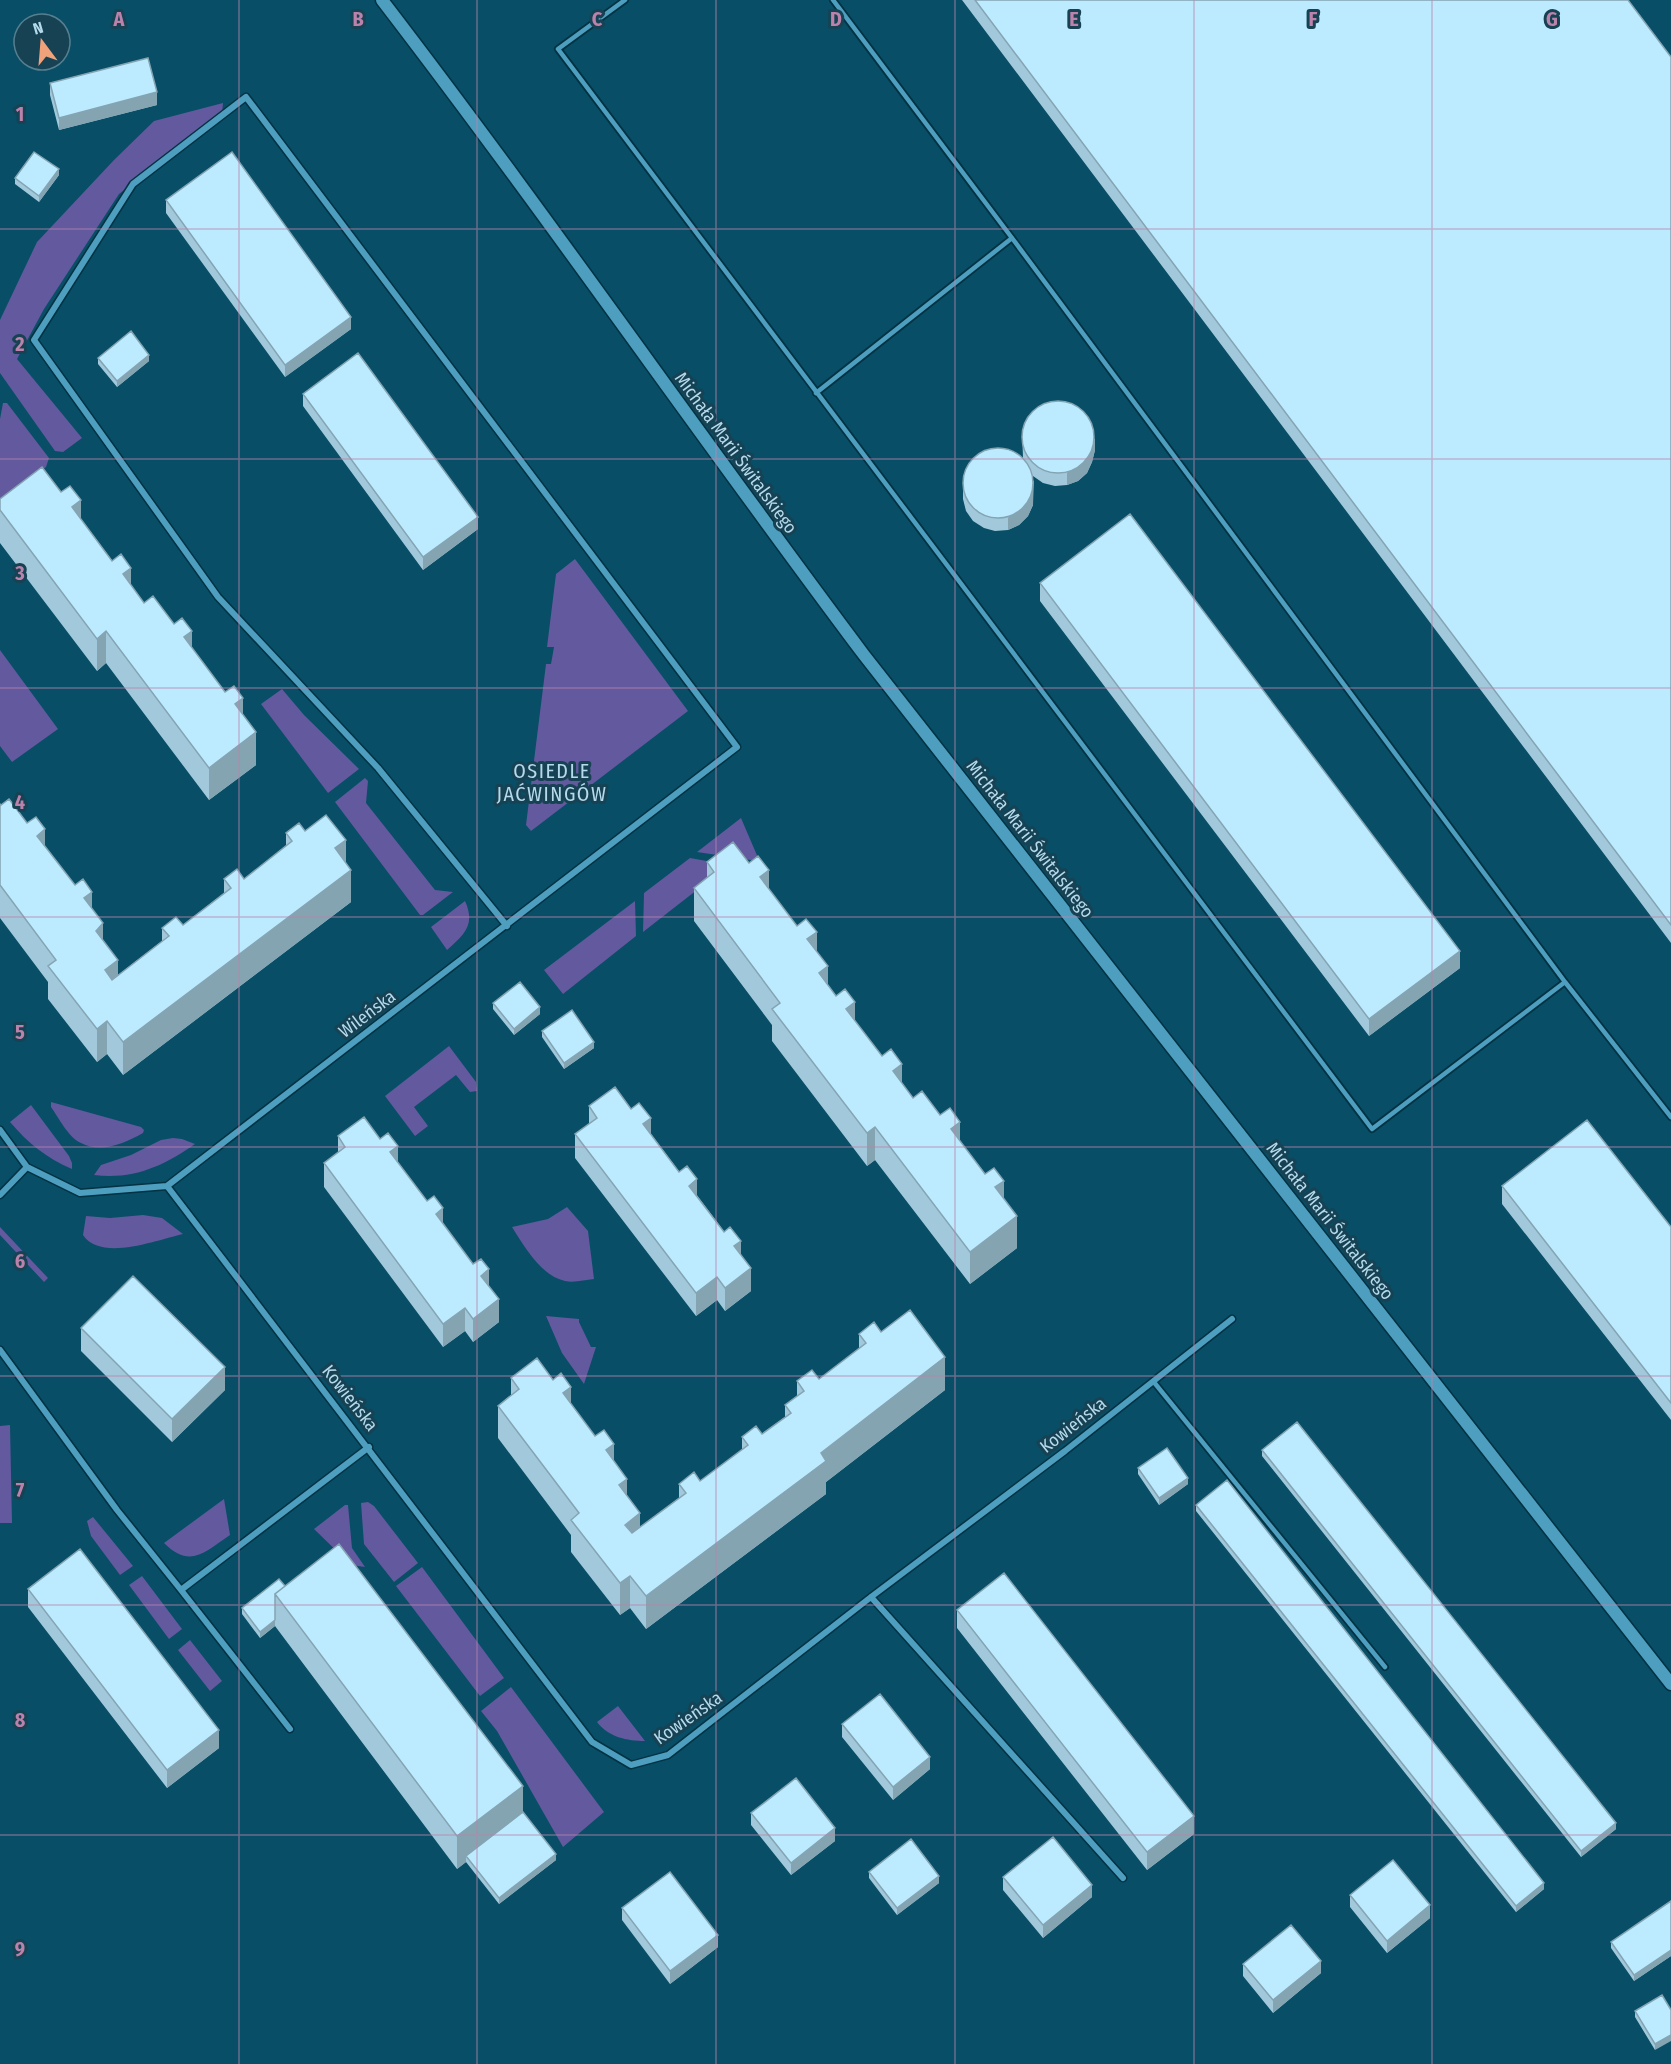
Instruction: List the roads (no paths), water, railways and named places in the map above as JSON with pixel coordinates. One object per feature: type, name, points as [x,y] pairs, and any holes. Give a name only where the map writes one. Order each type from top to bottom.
[{"type":"main road","name":"Michała Marii Świtalskiego","points":[[382,0],[471,116],[754,509],[864,655],[1671,1684]]},
{"type":"street","name":"Wileńska","points":[[167,1186],[507,926],[737,747],[246,97],[133,184],[34,340],[218,597],[378,768],[507,926]]},
{"type":"street","points":[[0,1130],[27,1167],[80,1193],[167,1186]]},
{"type":"street","points":[[0,1195],[27,1167]]},
{"type":"street","name":"Kowieńska","points":[[167,1186],[369,1447],[592,1742],[630,1765],[668,1755],[1056,1458],[1232,1319]]},
{"type":"street","points":[[0,1350],[117,1510],[290,1729]]},
{"type":"street","points":[[181,1590],[369,1447]]},
{"type":"street","points":[[872,1597],[1124,1878]]},
{"type":"lane","points":[[625,0],[558,49],[1372,1129],[1564,982]]},
{"type":"lane","points":[[833,0],[1564,982],[1671,1117]]},
{"type":"lane","points":[[816,393],[1012,238]]},
{"type":"lane","points":[[1153,1381],[1385,1667]]},
{"type":"district","name":"OSIEDLE JAĆWINGÓW","points":[[552,782]]}]
